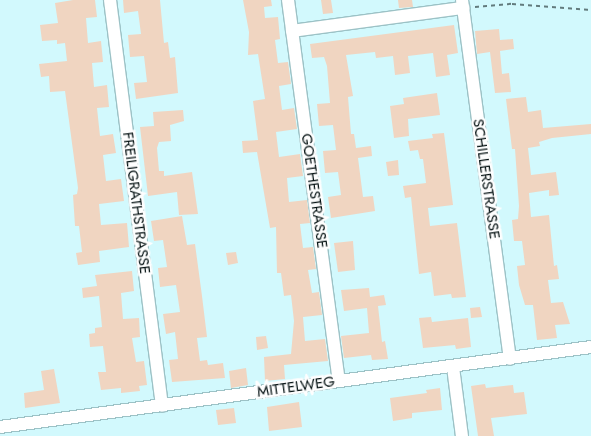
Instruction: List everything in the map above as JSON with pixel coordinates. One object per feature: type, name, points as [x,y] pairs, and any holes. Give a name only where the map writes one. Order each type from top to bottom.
[{"type":"street","name":"FREILIGRATHSTRASSE","points":[[110,0],[162,406]]},
{"type":"street","name":"GOETHESTRASSE","points":[[288,0],[339,381]]},
{"type":"street","points":[[292,31],[463,4]]},
{"type":"street","name":"SCHILLERSTRASSE","points":[[463,4],[510,359]]},
{"type":"street","name":"MITTELWEG","points":[[0,426],[162,406],[591,347]]},
{"type":"street","points":[[453,367],[462,436]]},
{"type":"path","points":[[463,4],[512,4],[591,10]]},
{"type":"building","points":[[73,0],[95,0],[97,17],[86,18],[88,43],[101,41],[103,62],[92,63],[94,87],[107,85],[109,107],[97,108],[100,136],[113,134],[116,153],[103,155],[106,181],[121,179],[124,201],[99,204],[101,225],[127,223],[129,247],[99,251],[100,262],[78,265],[76,253],[82,252],[79,226],[75,226],[73,195],[77,194],[78,188],[65,91],[50,92],[49,76],[41,77],[39,64],[67,61],[65,43],[57,44],[57,40],[42,41],[40,25],[58,23],[55,3]]},
{"type":"building","points":[[123,0],[160,0],[164,43],[168,42],[170,58],[175,57],[178,93],[136,99],[134,83],[147,82],[144,56],[130,57],[128,35],[141,34],[138,11],[124,13]]},
{"type":"building","points":[[243,0],[271,0],[272,6],[264,7],[265,18],[278,17],[280,39],[275,40],[278,63],[288,62],[291,84],[279,86],[282,110],[294,108],[297,129],[276,132],[279,157],[300,154],[303,176],[287,178],[289,202],[307,200],[310,223],[300,224],[303,248],[313,247],[316,269],[308,270],[312,293],[319,292],[322,315],[303,317],[305,341],[325,339],[328,361],[284,365],[285,379],[265,381],[264,357],[291,354],[294,321],[291,295],[284,296],[281,273],[277,273],[276,227],[270,228],[257,152],[243,153],[242,141],[258,140],[253,101],[265,99],[258,54],[248,55],[249,32]]},
{"type":"building","points":[[321,0],[331,0],[333,13],[323,14]]},
{"type":"building","points":[[398,0],[412,0],[413,7],[399,8]]},
{"type":"building","points":[[454,25],[458,53],[447,55],[450,75],[436,77],[433,53],[408,56],[410,73],[395,75],[393,56],[376,58],[375,52],[346,55],[353,96],[348,97],[351,134],[354,134],[356,148],[371,146],[372,156],[358,158],[363,197],[373,196],[375,211],[331,218],[328,197],[341,195],[338,172],[325,173],[323,151],[336,150],[333,125],[319,126],[317,104],[330,103],[327,66],[324,57],[312,58],[310,44]]},
{"type":"building","points":[[499,29],[500,40],[513,39],[514,49],[500,51],[502,74],[509,73],[511,92],[495,93],[490,52],[477,54],[475,31]]},
{"type":"building","points":[[437,93],[440,115],[408,119],[409,136],[394,138],[390,106],[404,104],[403,98]]},
{"type":"building","points":[[526,97],[528,112],[541,110],[543,128],[591,124],[591,134],[552,138],[539,142],[540,146],[528,148],[531,175],[556,172],[559,195],[549,196],[549,190],[529,193],[531,217],[549,215],[554,266],[557,265],[559,279],[548,280],[551,303],[563,302],[570,324],[555,325],[557,338],[537,340],[533,305],[525,305],[519,285],[517,266],[525,265],[522,241],[514,241],[512,220],[518,219],[519,206],[515,149],[512,149],[506,99]]},
{"type":"building","points":[[183,110],[184,121],[170,125],[171,141],[159,142],[157,148],[159,171],[164,171],[164,176],[192,172],[198,214],[179,215],[177,192],[148,196],[140,127],[154,126],[153,112]]},
{"type":"building","points":[[444,133],[453,205],[428,208],[430,226],[457,223],[466,297],[452,298],[451,294],[434,296],[431,272],[419,274],[411,197],[405,198],[403,186],[426,183],[423,159],[420,159],[418,150],[410,151],[408,141],[433,138],[432,134]]},
{"type":"building","points":[[398,160],[399,175],[388,176],[386,162]]},
{"type":"building","points":[[182,216],[187,245],[195,244],[202,296],[207,337],[197,338],[200,361],[207,360],[208,365],[223,363],[225,378],[172,382],[169,360],[178,359],[175,332],[166,334],[163,314],[180,312],[176,285],[160,287],[158,268],[167,267],[163,240],[154,241],[151,221]]},
{"type":"building","points":[[353,241],[355,270],[338,272],[334,243]]},
{"type":"building","points":[[236,252],[238,263],[228,265],[226,253]]},
{"type":"building","points":[[132,271],[134,291],[121,293],[123,319],[139,318],[140,337],[132,338],[136,362],[144,361],[147,385],[139,386],[140,391],[121,393],[121,388],[101,390],[98,372],[106,372],[103,346],[90,347],[89,334],[95,333],[95,328],[102,327],[99,296],[83,298],[82,288],[97,286],[95,275]]},
{"type":"building","points":[[369,288],[370,297],[384,295],[386,305],[378,306],[382,342],[385,341],[388,359],[372,360],[371,355],[344,358],[341,336],[369,333],[367,308],[344,311],[341,290]]},
{"type":"building","points":[[480,307],[482,317],[471,318],[470,308]]},
{"type":"building","points":[[431,317],[432,322],[468,318],[471,347],[456,349],[455,345],[423,348],[419,318]]},
{"type":"building","points":[[266,336],[268,348],[257,350],[256,337]]},
{"type":"building","points":[[246,368],[248,385],[231,388],[229,371]]},
{"type":"building","points":[[54,369],[60,403],[25,408],[24,393],[44,390],[41,371]]},
{"type":"building","points":[[485,384],[486,388],[513,385],[514,393],[524,392],[527,414],[491,418],[494,436],[478,436],[471,386]]},
{"type":"building","points":[[440,388],[442,410],[412,413],[412,418],[393,421],[390,398],[427,393],[426,390]]},
{"type":"building","points":[[299,402],[302,427],[269,431],[267,407]]},
{"type":"building","points":[[234,408],[236,423],[218,425],[216,410]]}]
